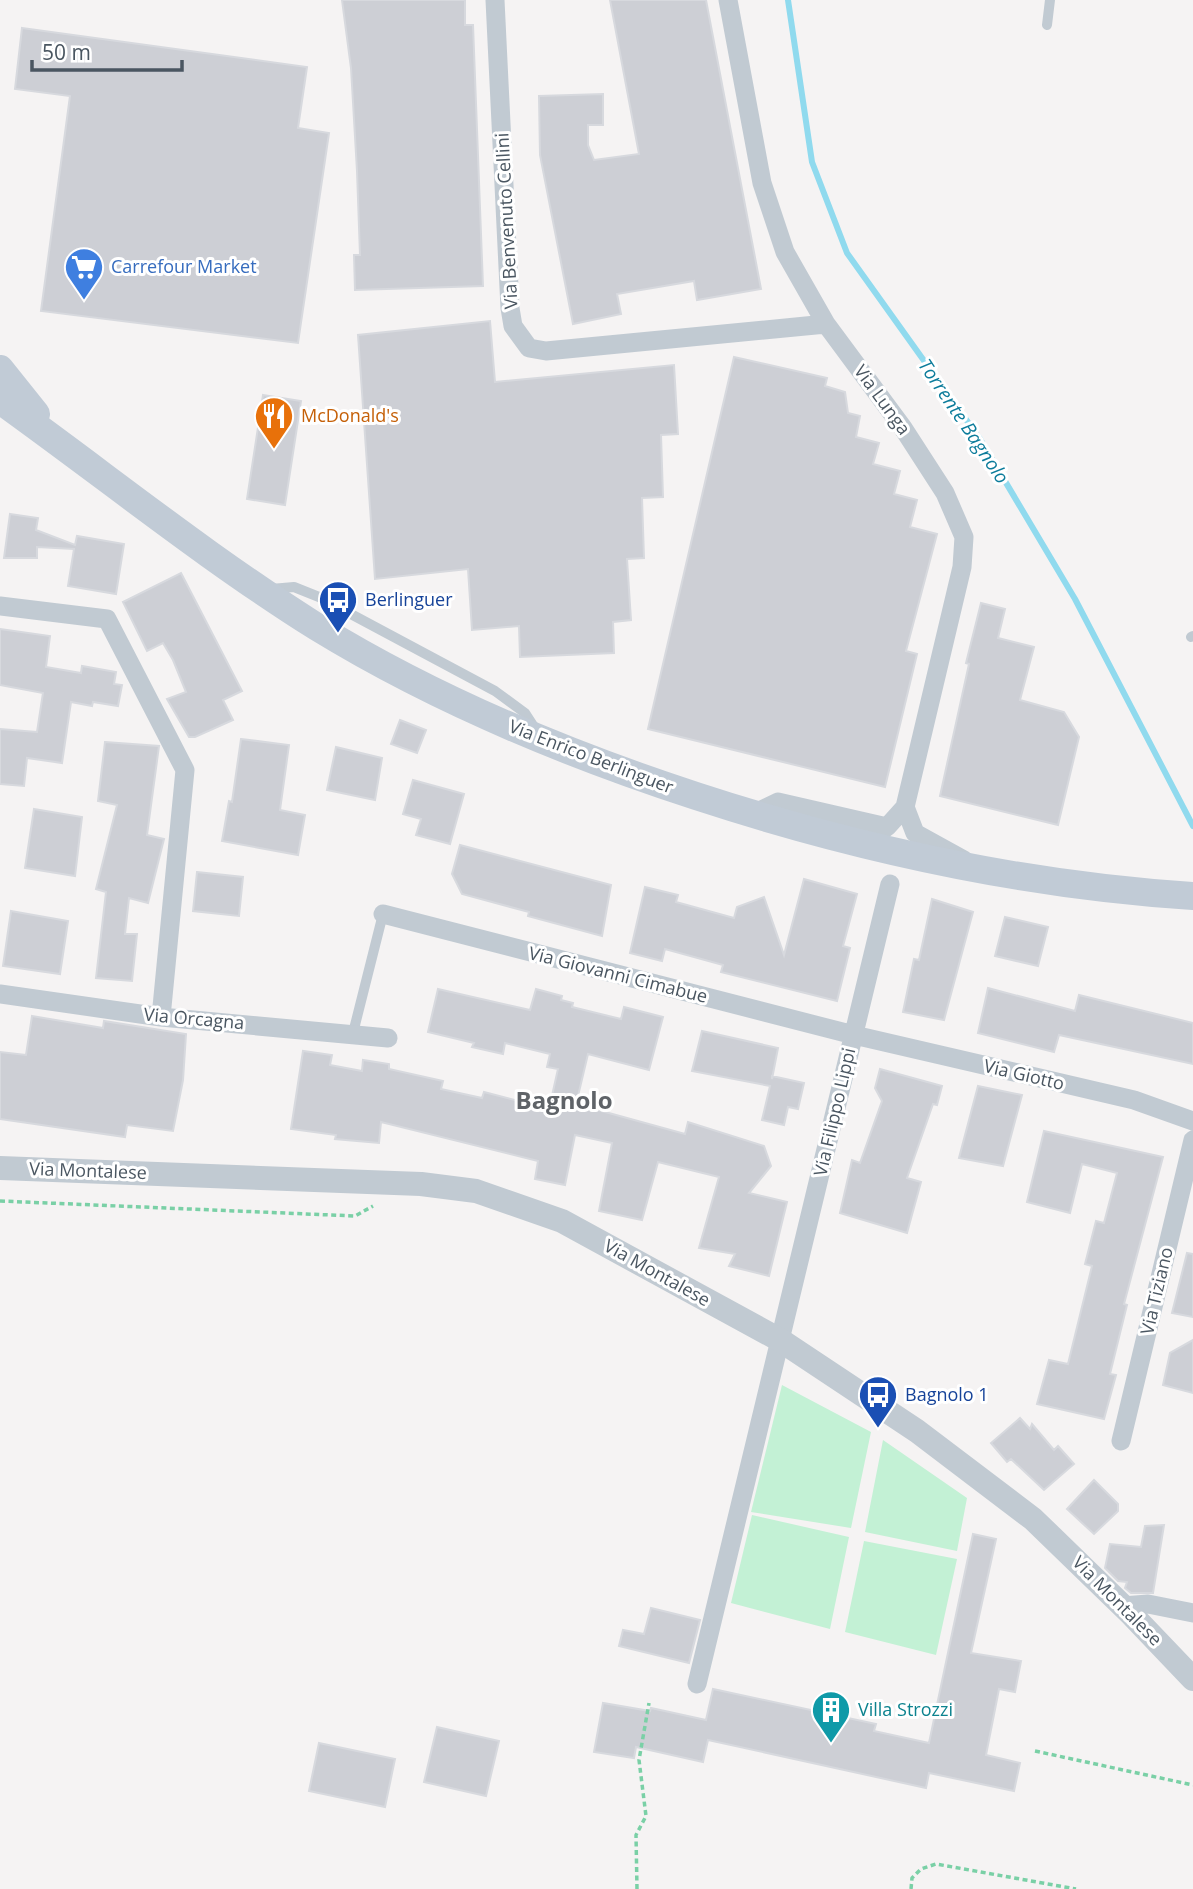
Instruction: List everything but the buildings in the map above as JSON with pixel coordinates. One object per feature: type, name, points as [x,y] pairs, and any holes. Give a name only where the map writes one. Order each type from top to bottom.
[{"type":"main road","points":[[0,369],[60,443]]},
{"type":"main road","points":[[0,400],[60,443]]},
{"type":"main road","name":"Via Enrico Berlinguer","points":[[60,443],[260,590],[395,671],[544,742],[753,814],[863,845],[986,872],[1069,886],[1193,896]]},
{"type":"street","name":"Via Benvenuto Cellini","points":[[495,0],[510,308],[513,326],[529,348],[546,351],[826,324]]},
{"type":"street","name":"Via Lunga","points":[[728,0],[762,183],[785,252],[826,324],[903,428],[945,492],[964,537],[962,567],[905,807]]},
{"type":"street","points":[[0,606],[107,619],[184,770],[161,1017]]},
{"type":"street","points":[[753,814],[778,802],[887,827],[905,807],[915,833],[986,872]]},
{"type":"street","name":"Via Filippo Lippi","points":[[697,1684],[890,884]]},
{"type":"street","name":"Via Giovanni Cimabue","points":[[383,914],[854,1035]]},
{"type":"street","name":"Via Orcagna","points":[[0,994],[161,1017],[388,1038]]},
{"type":"street","name":"Via Giotto","points":[[854,1035],[1134,1100],[1193,1121]]},
{"type":"street","name":"Via Tiziano","points":[[1121,1441],[1193,1140]]},
{"type":"street","name":"Via Montalese","points":[[0,1168],[375,1181],[476,1191],[562,1221],[780,1340],[917,1431],[1033,1519],[1123,1605],[1193,1679]]},
{"type":"street","points":[[1123,1605],[1148,1604],[1193,1613]]},
{"type":"lane","points":[[1047,25],[1049,0]]},
{"type":"lane","points":[[353,1033],[383,914]]},
{"type":"path","points":[[0,1201],[355,1216],[377,1203]]},
{"type":"path","points":[[637,1889],[636,1835],[646,1816],[639,1760],[649,1703]]},
{"type":"path","points":[[1035,1751],[1193,1785]]},
{"type":"path","points":[[911,1889],[912,1878],[921,1869],[936,1864],[1076,1889]]},
{"type":"green space","points":[[782,1385],[871,1432],[851,1528],[751,1512]]},
{"type":"green space","points":[[883,1440],[967,1498],[957,1551],[865,1532]]},
{"type":"green space","points":[[752,1515],[849,1537],[830,1629],[731,1603]]},
{"type":"green space","points":[[864,1541],[957,1559],[936,1655],[845,1632]]},
{"type":"waterway","name":"Torrente Bagnolo","points":[[788,0],[812,162],[847,253],[980,439],[1075,599],[1193,826]]},
{"type":"place","name":"Carrefour Market","points":[[84,301]]},
{"type":"place","name":"McDonald's","points":[[274,450]]},
{"type":"place","name":"Berlinguer","points":[[338,634]]},
{"type":"place","name":"Bagnolo 1","points":[[878,1429]]},
{"type":"place","name":"Villa Strozzi","points":[[831,1744]]},
{"type":"district","name":"Bagnolo","points":[[564,1101]]}]
